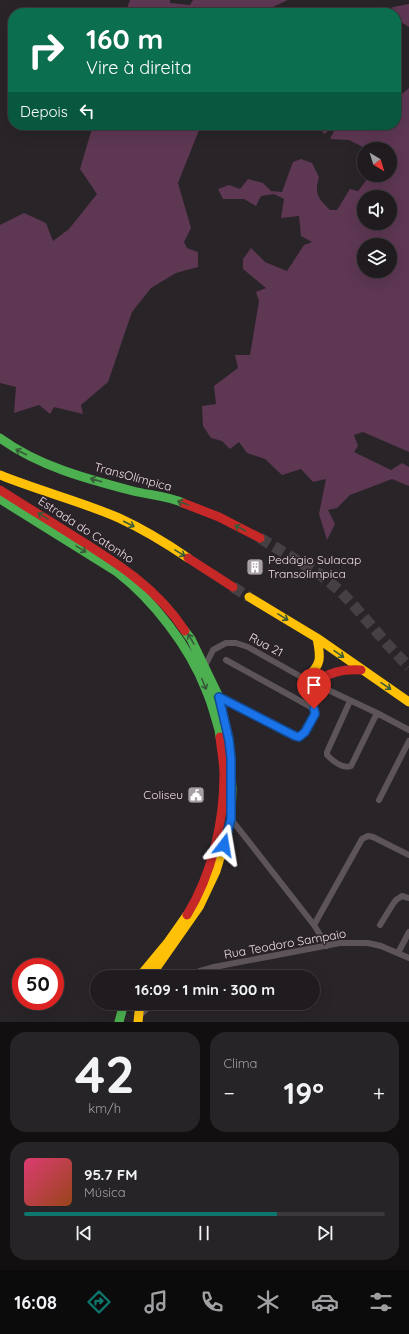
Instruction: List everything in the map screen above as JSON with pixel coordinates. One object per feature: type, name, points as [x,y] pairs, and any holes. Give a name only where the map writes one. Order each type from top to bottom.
[{"type":"main road","name":"TransOlímpica","points":[[0,438],[15,449],[43,463],[133,491],[179,501],[219,517],[260,538]]},
{"type":"main road","points":[[0,475],[16,482],[84,505],[118,519],[146,533],[233,588]]},
{"type":"main road","name":"Estrada do Catonho","points":[[0,490],[102,553],[128,571],[155,594],[183,627],[205,666],[219,697],[229,740],[231,758],[231,819],[216,871],[199,907],[154,970]]},
{"type":"main road","name":"Estrada do Catonho","points":[[0,499],[126,579],[153,604],[181,640],[198,668],[215,714],[221,740],[224,764],[224,793],[221,823],[213,855],[193,904],[183,921],[145,970]]},
{"type":"main road","points":[[249,597],[317,638],[409,702]]},
{"type":"main road","points":[[305,679],[317,669],[320,663],[317,638]]},
{"type":"main road","points":[[314,684],[320,679],[341,669],[349,668],[362,670]]},
{"type":"main road","points":[[119,1022],[122,1010]]},
{"type":"main road","points":[[138,1020],[139,1010]]},
{"type":"street","name":"Rua 21","points":[[205,666],[213,650],[226,643],[236,643],[314,684],[377,713],[409,730]]},
{"type":"street","points":[[219,697],[299,737],[303,735],[315,714],[315,711],[311,707],[226,660]]},
{"type":"street","points":[[350,700],[327,752],[327,755],[331,759],[345,767],[352,764],[377,713]]},
{"type":"street","points":[[379,800],[409,741]]},
{"type":"street","points":[[231,819],[314,925],[327,946]]},
{"type":"street","points":[[314,925],[362,839],[366,836],[373,837],[409,855]]},
{"type":"street","points":[[380,925],[396,900],[402,896],[409,898]]},
{"type":"street","points":[[398,953],[409,932]]},
{"type":"street","name":"Rua Teodoro Sampaio","points":[[204,970],[340,943],[368,942],[409,958]]},
{"type":"street","points":[[138,1020],[147,1010]]},
{"type":"shaded area","points":[[130,0],[170,0],[170,3],[190,5],[193,0],[288,0],[271,8],[127,8]]},
{"type":"shaded area","points":[[409,4],[409,27],[401,22],[401,8],[392,8]]},
{"type":"shaded area","points":[[409,88],[409,452],[363,432],[354,435],[358,446],[354,452],[391,470],[402,463],[409,467],[409,486],[392,479],[350,495],[337,508],[328,510],[335,524],[327,540],[319,514],[326,479],[313,482],[301,469],[282,475],[265,459],[247,453],[239,442],[230,449],[222,441],[211,438],[203,426],[202,406],[216,404],[214,386],[238,368],[235,355],[250,355],[259,301],[256,292],[266,288],[243,269],[243,259],[251,248],[265,262],[287,271],[304,245],[312,242],[301,236],[299,216],[281,218],[284,199],[274,194],[261,196],[256,206],[244,199],[223,199],[218,189],[229,185],[240,189],[248,179],[263,183],[271,191],[282,192],[293,162],[301,159],[312,163],[319,177],[317,188],[318,195],[330,210],[337,210],[350,189],[357,191],[357,230],[397,230],[397,190],[359,190],[365,182],[397,182],[397,142],[357,142],[357,144],[349,140],[330,139],[334,131],[332,130],[401,130],[401,95]]},
{"type":"shaded area","points":[[92,130],[199,130],[178,183],[191,228],[184,242],[187,248],[198,252],[198,267],[176,273],[151,288],[132,312],[108,382],[81,405],[83,414],[54,407],[50,414],[39,405],[14,413],[16,387],[0,383],[0,225],[24,213],[46,223],[53,241],[69,229],[97,194],[80,169]]},
{"type":"shaded area","points":[[321,130],[330,130],[324,134]]},
{"type":"tunnel","points":[[260,538],[321,575],[340,591],[409,667]]},
{"type":"tunnel","points":[[233,587],[249,597]]},
{"type":"traffic: fast","points":[[0,438],[15,448],[47,464],[81,476],[183,503]]},
{"type":"traffic: fast","points":[[0,499],[117,572],[144,596],[169,625],[199,673],[210,700],[220,737]]},
{"type":"traffic: fast","points":[[185,631],[191,639],[219,697],[229,739],[232,789],[231,819],[226,838]]},
{"type":"traffic: fast","points":[[119,1022],[122,1010]]},
{"type":"traffic: slow","points":[[0,475],[119,518],[154,536],[188,558]]},
{"type":"traffic: slow","points":[[249,597],[317,638],[409,702]]},
{"type":"traffic: slow","points":[[305,679],[315,670],[319,661],[317,638]]},
{"type":"traffic: slow","points":[[155,970],[199,907],[216,871],[226,838]]},
{"type":"traffic: slow","points":[[145,970],[168,942],[187,915]]},
{"type":"traffic: slow","points":[[138,1022],[139,1010]]},
{"type":"traffic: jam","points":[[0,490],[121,567],[149,589],[162,602],[185,631]]},
{"type":"traffic: jam","points":[[183,503],[219,517],[260,538]]},
{"type":"traffic: jam","points":[[188,558],[233,587]]},
{"type":"traffic: jam","points":[[314,684],[336,672],[361,670]]},
{"type":"traffic: jam","points":[[187,915],[196,899],[210,865],[219,829],[222,811],[224,774],[220,737]]},
{"type":"place","name":"Pedágio Sulacap Transolimpica","points":[[255,567]]},
{"type":"place","name":"Coliseu","points":[[196,795]]},
{"type":"route","points":[[224,845],[231,819],[231,758],[229,740],[219,697],[299,737],[303,735],[315,714],[314,709]]}]
